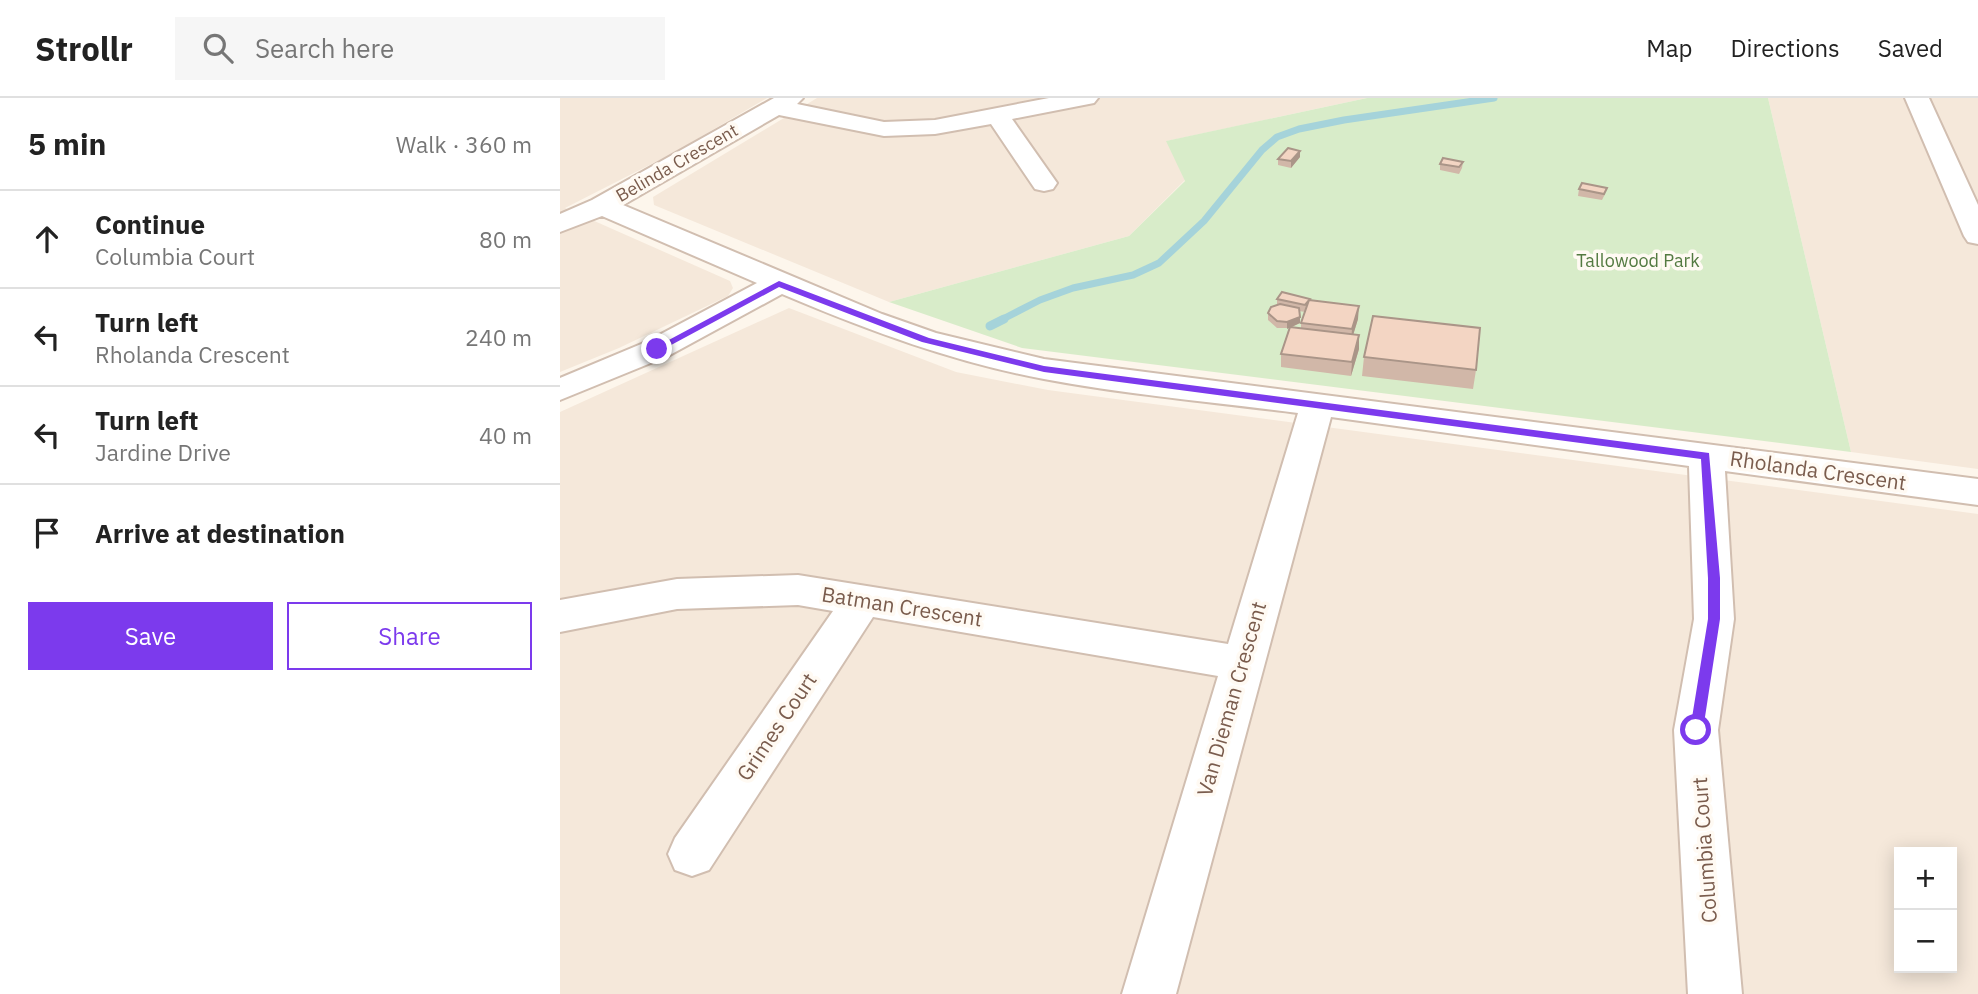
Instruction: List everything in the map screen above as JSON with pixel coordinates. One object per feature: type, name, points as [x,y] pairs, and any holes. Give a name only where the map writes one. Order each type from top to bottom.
[{"type":"street","points":[[783,102],[884,129],[935,127],[1086,98]]},
{"type":"street","points":[[1917,98],[1978,236]]},
{"type":"street","name":"Belinda Crescent","points":[[560,225],[602,206],[783,102]]},
{"type":"street","points":[[997,115],[1044,183]]},
{"type":"street","name":"Rholanda Crescent","points":[[602,206],[779,283],[904,333],[985,356],[1044,369],[1978,492]]},
{"type":"street","points":[[560,390],[657,349],[779,283]]},
{"type":"street","name":"Van Dieman Crescent","points":[[1149,994],[1317,405]]},
{"type":"street","name":"Columbia Court","points":[[1706,456],[1714,619],[1696,730],[1715,994]]},
{"type":"street","name":"Batman Crescent","points":[[560,616],[677,593],[798,590],[1242,663]]},
{"type":"street","name":"Grimes Court","points":[[692,854],[862,601]]},
{"type":"shaded area","points":[[560,98],[767,98],[675,152],[565,208],[730,281],[733,288],[728,296],[619,348],[560,372]]},
{"type":"shaded area","points":[[817,98],[1367,98],[1167,141],[1185,180],[1129,236],[889,302],[654,205],[653,197]]},
{"type":"shaded area","points":[[1768,98],[1978,98],[1978,469],[1851,452]]},
{"type":"shaded area","points":[[789,308],[956,372],[1048,390],[1978,514],[1978,994],[560,994],[560,412]]},
{"type":"green space","name":"Tallowood Park","points":[[1367,98],[1768,98],[1851,452],[1022,348],[889,302],[1129,236],[1185,181],[1166,141]]},
{"type":"building","points":[[1288,148],[1300,151],[1291,161],[1278,159]]},
{"type":"building","points":[[1443,158],[1463,162],[1459,167],[1440,164]]},
{"type":"building","points":[[1582,183],[1607,188],[1604,194],[1579,189]]},
{"type":"building","points":[[1282,292],[1310,299],[1305,305],[1277,299]]},
{"type":"building","points":[[1309,300],[1359,306],[1352,329],[1301,323]]},
{"type":"building","points":[[1280,304],[1299,308],[1300,317],[1287,322],[1277,321],[1268,313],[1271,307]]},
{"type":"building","points":[[1373,316],[1480,328],[1476,370],[1364,357]]},
{"type":"building","points":[[1290,327],[1359,335],[1352,362],[1281,354]]},
{"type":"waterway","points":[[1001,320],[1040,300],[1073,288],[1133,275],[1159,263],[1204,221],[1262,150],[1277,137],[1299,129],[1344,120],[1494,98]]},
{"type":"waterway","points":[[990,326],[1004,319]]},
{"type":"route","points":[[657,349],[779,283],[871,321],[926,340],[1044,369],[1706,456],[1714,619],[1696,730]]}]
